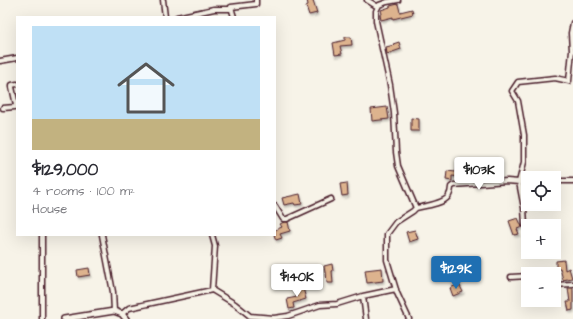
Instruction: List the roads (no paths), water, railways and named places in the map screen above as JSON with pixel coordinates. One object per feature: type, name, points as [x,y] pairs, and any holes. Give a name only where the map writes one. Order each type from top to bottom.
[{"type":"street","points":[[164,0],[165,16]]},
{"type":"street","points":[[181,16],[214,8],[232,9],[231,7],[256,4],[256,0]]},
{"type":"street","points":[[367,0],[378,7]]},
{"type":"street","points":[[398,0],[380,4],[376,11],[376,21],[390,85],[398,166],[416,208]]},
{"type":"street","points":[[232,9],[234,16]]},
{"type":"street","points":[[525,219],[519,182],[524,162],[524,135],[518,101],[512,91],[518,82],[555,78],[569,81],[572,71],[571,33],[573,23]]},
{"type":"street","points":[[0,61],[16,58]]},
{"type":"street","points":[[3,108],[15,107],[16,105],[12,85],[16,84]]},
{"type":"street","points":[[409,319],[396,289],[387,260],[388,234],[396,222],[416,208],[434,204],[446,199],[450,195],[451,187],[454,185],[507,181],[519,182]]},
{"type":"street","points":[[561,182],[573,181]]},
{"type":"street","points":[[276,208],[283,219],[287,219],[332,199]]},
{"type":"street","points":[[42,236],[42,319]]},
{"type":"street","points":[[102,236],[113,292],[114,311]]},
{"type":"street","points":[[212,236],[215,246],[212,290]]},
{"type":"street","points":[[511,277],[521,276]]},
{"type":"street","points":[[561,285],[573,284]]},
{"type":"street","points":[[122,314],[129,308],[212,290],[235,304],[250,316],[274,318],[288,316],[320,305],[337,304],[363,296],[396,289]]},
{"type":"street","points":[[363,296],[366,319]]},
{"type":"street","points":[[64,319],[114,311],[122,314],[126,319]]}]
